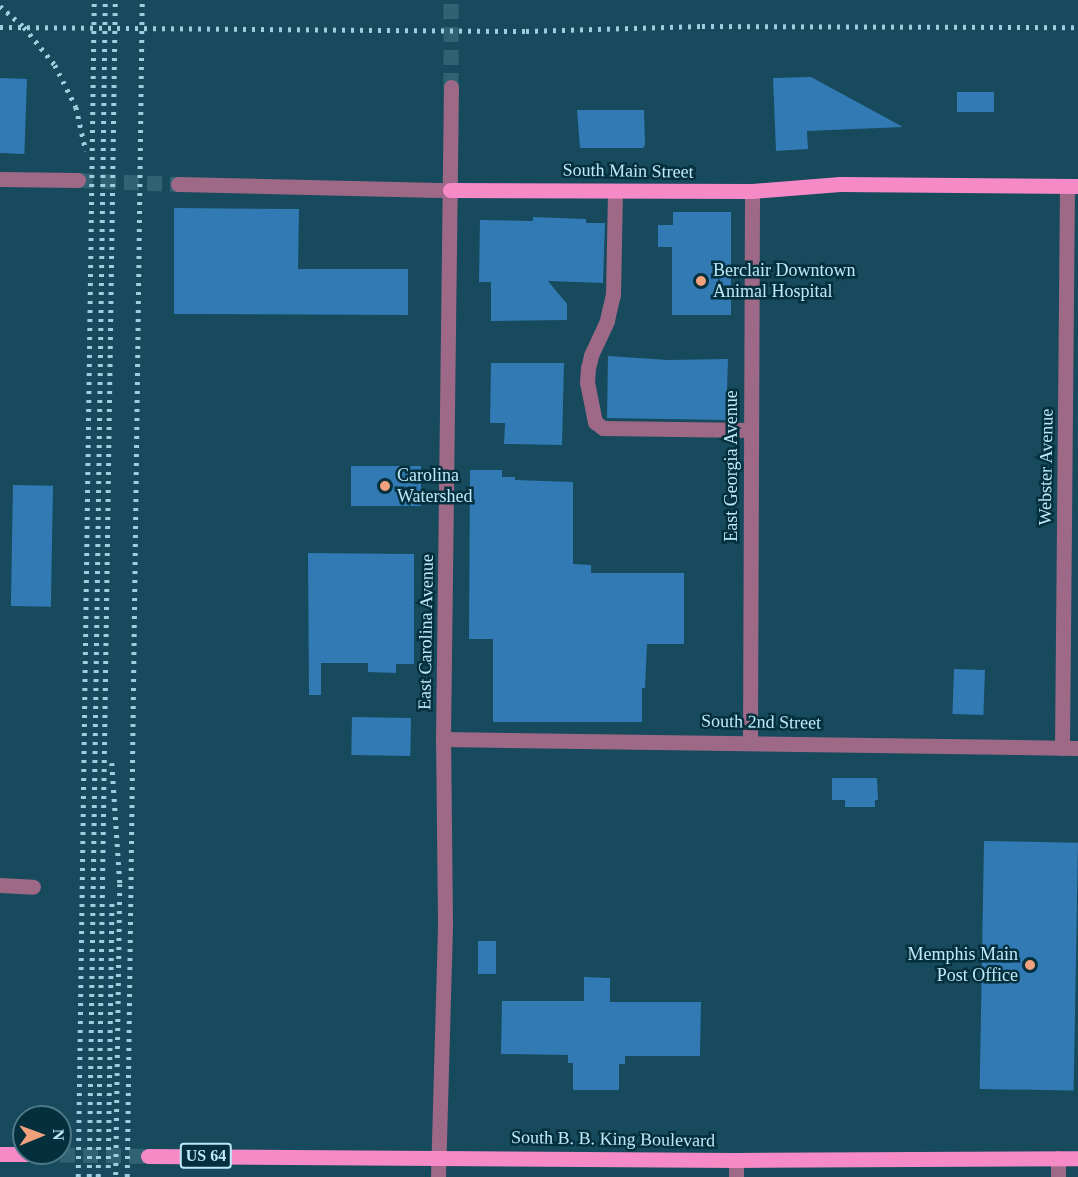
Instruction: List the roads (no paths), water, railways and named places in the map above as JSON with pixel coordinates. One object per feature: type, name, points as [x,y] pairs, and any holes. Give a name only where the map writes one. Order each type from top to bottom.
[{"type":"main road","name":"South Main Street","points":[[450,190],[752,191],[840,184],[1073,186]]},
{"type":"main road","name":"South B. B. King Boulevard","points":[[148,1156],[736,1160],[1078,1158]]},
{"type":"street","name":"East Carolina Avenue","points":[[438,1177],[445,923],[443,739],[451,87]]},
{"type":"street","points":[[0,179],[78,180]]},
{"type":"street","name":"South Main Street","points":[[178,184],[450,190]]},
{"type":"street","name":"Webster Avenue","points":[[1070,748],[1073,186]]},
{"type":"street","points":[[615,191],[613,294],[607,321],[591,356],[587,382],[595,422],[603,428],[750,430]]},
{"type":"street","name":"East Georgia Avenue","points":[[750,741],[752,191]]},
{"type":"street","name":"South 2nd Street","points":[[443,739],[750,741],[1070,748]]},
{"type":"street","points":[[0,885],[33,886]]},
{"type":"street","points":[[1058,1158],[1058,1177]]},
{"type":"street","points":[[736,1160],[736,1177]]},
{"type":"tunnel","points":[[451,0],[451,87]]},
{"type":"tunnel","points":[[78,180],[178,184]]},
{"type":"tunnel","points":[[72,1155],[148,1156]]},
{"type":"railway","points":[[78,1177],[94,0]]},
{"type":"railway","points":[[89,1177],[105,0]]},
{"type":"railway","points":[[98,1177],[115,0]]},
{"type":"railway","points":[[127,1177],[142,0]]},
{"type":"railway","points":[[0,6],[24,27],[55,65],[76,107],[86,151]]},
{"type":"railway","points":[[0,27],[526,31],[702,26],[1078,27]]},
{"type":"railway","points":[[112,763],[120,884],[116,1177]]},
{"type":"railway","points":[[108,1168],[112,898]]},
{"type":"place","name":"Berclair Downtown Animal Hospital","points":[[701,281]]},
{"type":"place","name":"Carolina Watershed","points":[[385,486]]},
{"type":"place","name":"Memphis Main Post Office","points":[[1030,965]]}]
